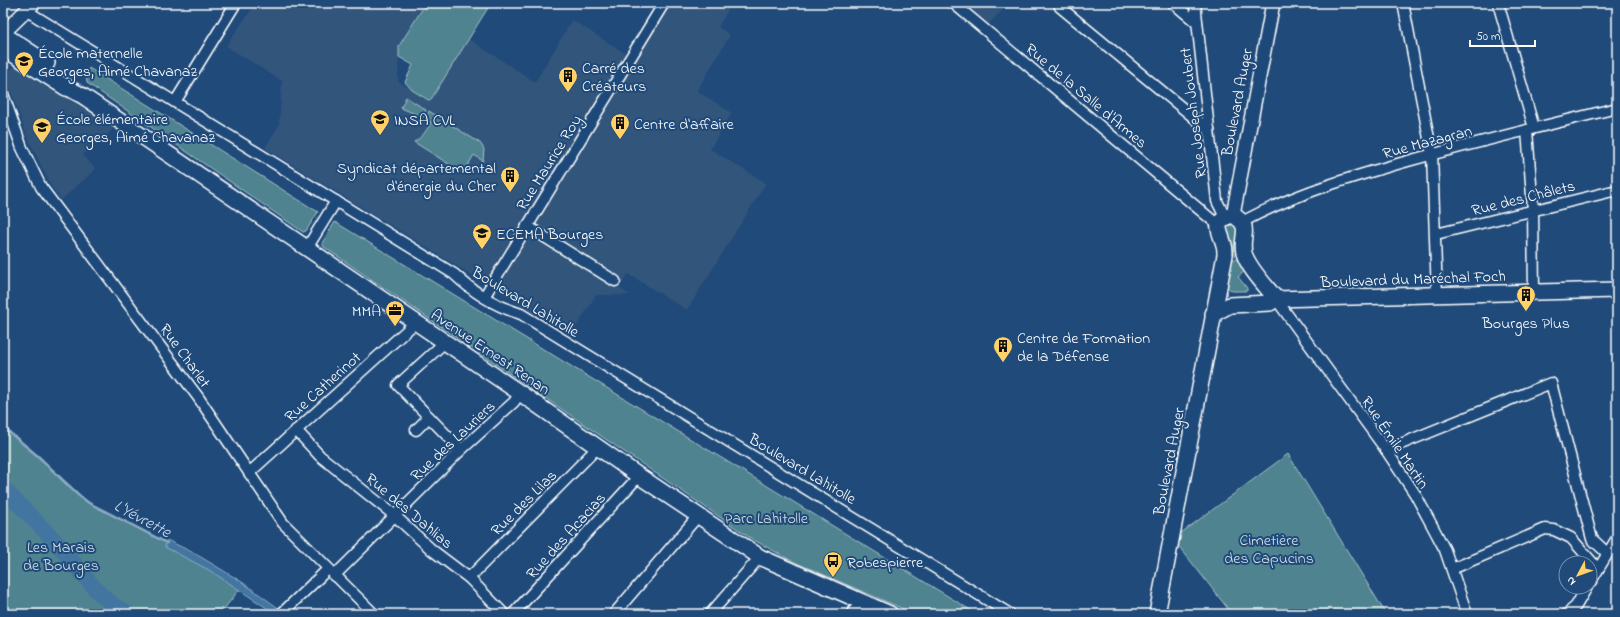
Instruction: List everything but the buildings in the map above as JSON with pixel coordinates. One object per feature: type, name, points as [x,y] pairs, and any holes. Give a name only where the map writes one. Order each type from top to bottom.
[{"type":"main road","name":"Avenue Ernest Renan","points":[[4,40],[77,97],[83,96]]},
{"type":"main road","name":"Avenue Ernest Renan","points":[[4,40],[56,70],[83,96],[520,392],[638,476],[760,557],[890,614]]},
{"type":"main road","name":"Boulevard Auger","points":[[1158,614],[1225,255],[1224,245],[1218,231],[1234,217]]},
{"type":"main road","points":[[1234,217],[1245,228],[1243,241],[1244,254],[1250,265],[1276,299]]},
{"type":"main road","points":[[1219,282],[1221,293],[1232,301],[1245,304],[1260,298],[1264,292],[1264,283]]},
{"type":"main road","name":"Boulevard du Maréchal Foch","points":[[1213,314],[1230,305],[1270,303],[1276,299],[1617,290]]},
{"type":"street","points":[[175,102],[236,3]]},
{"type":"street","name":"Rue Maurice Roy","points":[[484,297],[664,3]]},
{"type":"street","name":"Rue de la Salle d'Armes","points":[[953,3],[1201,210],[1234,217]]},
{"type":"street","points":[[1059,3],[1060,7],[1209,130]]},
{"type":"street","points":[[1173,3],[1197,23]]},
{"type":"street","name":"Rue Joseph Joubert","points":[[1195,3],[1217,201],[1234,217]]},
{"type":"street","name":"Boulevard Auger","points":[[1234,217],[1273,3]]},
{"type":"street","points":[[1403,3],[1432,154],[1437,295]]},
{"type":"street","points":[[1498,3],[1531,129],[1534,292]]},
{"type":"street","points":[[4,40],[31,7]]},
{"type":"street","name":"Boulevard Lahitolle","points":[[31,7],[175,102],[454,274],[484,297],[505,309],[521,314],[1010,614]]},
{"type":"street","name":"Rue Charlet","points":[[3,94],[22,148],[42,186],[171,359],[283,523],[374,614]]},
{"type":"street","name":"Rue Mazagran","points":[[1234,217],[1341,180],[1432,154],[1617,108]]},
{"type":"street","name":"Rue des Châlets","points":[[1436,234],[1617,190]]},
{"type":"street","points":[[307,248],[336,201]]},
{"type":"street","points":[[527,226],[616,281]]},
{"type":"street","name":"Rue Émile Martin","points":[[1276,299],[1386,450],[1415,494],[1432,524],[1452,569],[1468,614]]},
{"type":"street","name":"Rue Catherinot","points":[[249,472],[416,322]]},
{"type":"street","points":[[445,342],[398,385],[461,450]]},
{"type":"street","points":[[1386,450],[1551,383],[1592,539],[1607,553]]},
{"type":"street","name":"Rue des Lauriers","points":[[282,612],[331,572],[394,515],[461,450],[514,402],[520,392]]},
{"type":"street","points":[[416,430],[429,417]]},
{"type":"street","name":"Rue des Dahlias","points":[[296,430],[320,456],[394,515],[432,550],[469,578],[504,614]]},
{"type":"street","name":"Rue des Lilas","points":[[469,578],[598,447]]},
{"type":"street","name":"Rue des Acacias","points":[[513,614],[638,476]]},
{"type":"street","points":[[614,614],[698,516]]},
{"type":"street","points":[[1452,569],[1545,529],[1554,530],[1571,538],[1586,555]]},
{"type":"street","points":[[1598,569],[1617,538]]},
{"type":"street","points":[[710,614],[760,557]]},
{"type":"street","points":[[1567,614],[1576,606],[1582,595]]},
{"type":"street","points":[[852,614],[862,602]]},
{"type":"shaded area","points":[[256,3],[426,3],[399,46],[398,81],[430,101],[469,39],[535,82],[572,20],[631,57],[664,3],[732,3],[718,27],[730,35],[697,91],[732,113],[710,149],[766,183],[687,310],[628,274],[619,288],[630,295],[596,295],[571,336],[265,148],[279,125],[282,81],[226,46]]},
{"type":"shaded area","points":[[963,3],[1009,3],[989,24]]},
{"type":"shaded area","points":[[19,63],[113,128],[107,136],[105,135],[83,155],[96,169],[61,200],[51,186],[27,136],[10,88],[6,73]]},
{"type":"shaded area","points":[[167,540],[194,553],[239,580],[287,614],[276,614],[209,570],[165,547]]},
{"type":"green space","points":[[426,3],[491,3],[430,101],[412,90],[405,82],[413,65],[399,57],[399,46]]},
{"type":"green space","points":[[89,68],[318,212],[306,231],[303,232],[87,83],[86,75]]},
{"type":"green space","points":[[406,97],[426,110],[423,117],[401,108]]},
{"type":"green space","points":[[429,111],[480,143],[484,149],[483,161],[474,155],[463,173],[414,142],[422,136],[431,122],[428,121],[429,118],[427,117]]},
{"type":"green space","points":[[1231,219],[1241,226],[1238,254],[1229,254],[1225,223]]},
{"type":"green space","name":"Parc Lahitolle","points":[[335,222],[977,614],[915,614],[792,561],[752,539],[324,247],[322,243]]},
{"type":"green space","points":[[1229,259],[1238,259],[1246,270],[1238,277],[1247,288],[1247,291],[1232,291],[1225,285]]},
{"type":"green space","name":"Les Marais de Bourges","points":[[3,427],[39,457],[89,503],[182,551],[232,582],[239,590],[220,614],[3,614]]},
{"type":"green space","name":"Cimetière des Capucins","points":[[1288,454],[1386,614],[1232,614],[1178,545],[1181,533]]},
{"type":"waterway","name":"L'Yévrette","points":[[3,427],[39,457],[78,495],[89,503],[167,543]]},
{"type":"waterway","points":[[3,488],[56,542],[97,591],[112,604],[128,614]]},
{"type":"place","name":"École maternelle Georges, Aimé Chavanaz","points":[[24,78]]},
{"type":"place","name":"Carré des Créateurs","points":[[568,93]]},
{"type":"place","name":"INSA CVL","points":[[380,136]]},
{"type":"place","name":"Centre d'affaire","points":[[620,140]]},
{"type":"place","name":"École élémentaire Georges, Aimé Chavanaz","points":[[42,144]]},
{"type":"place","name":"Syndicat départemental d'énergie du Cher","points":[[510,193]]},
{"type":"place","name":"ECEMA Bourges","points":[[482,250]]},
{"type":"place","name":"Bourges Plus","points":[[1526,312]]},
{"type":"place","name":"MMA","points":[[395,327]]},
{"type":"place","name":"Centre de Formation de la Défense","points":[[1003,363]]},
{"type":"place","name":"Robespierre","points":[[833,578]]}]
